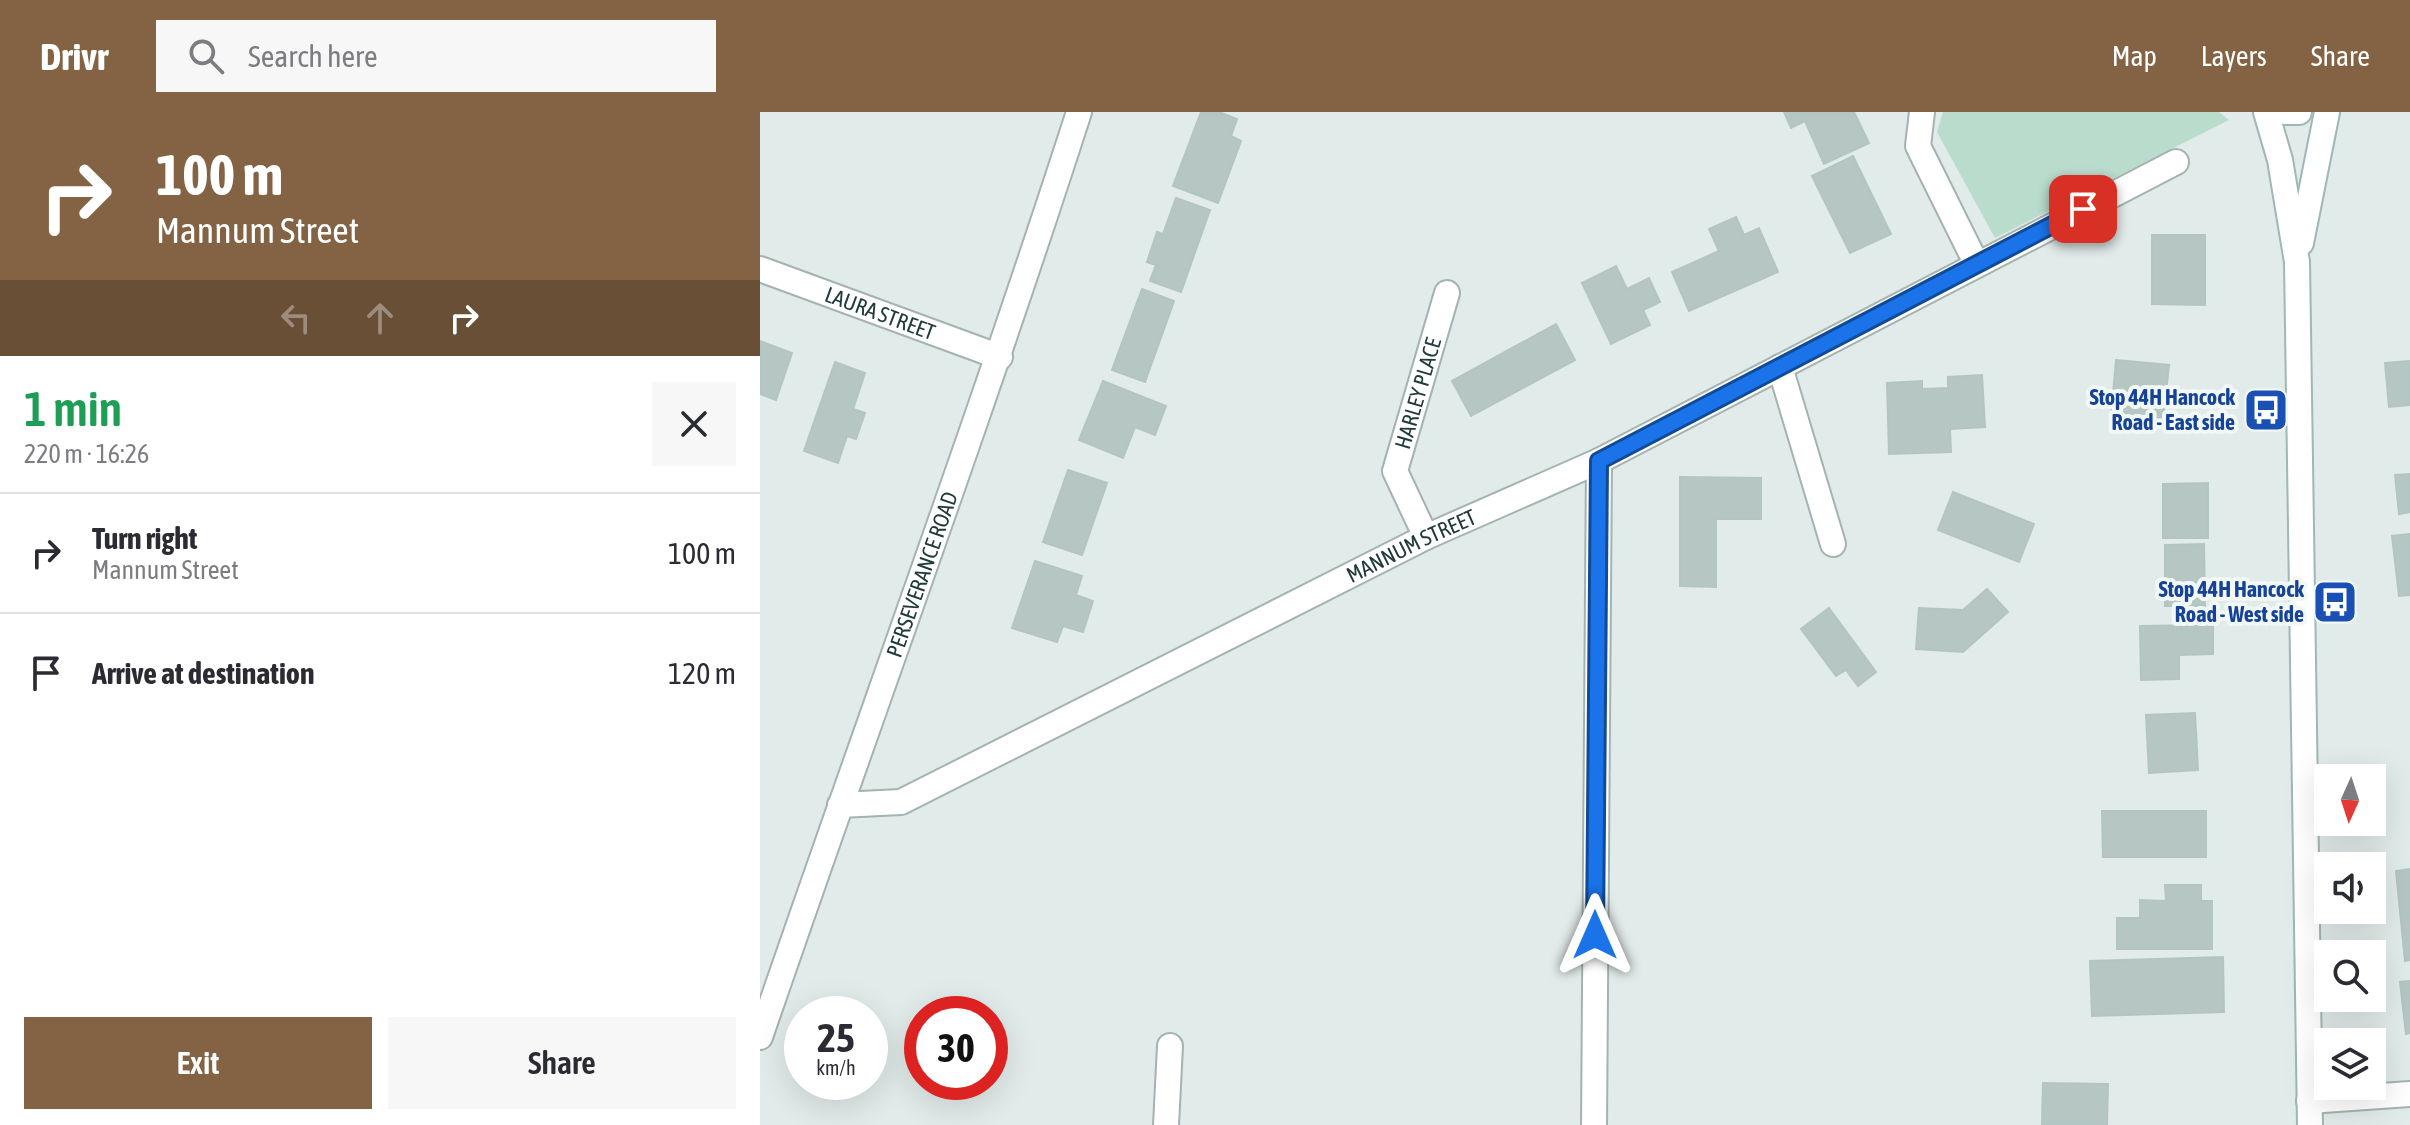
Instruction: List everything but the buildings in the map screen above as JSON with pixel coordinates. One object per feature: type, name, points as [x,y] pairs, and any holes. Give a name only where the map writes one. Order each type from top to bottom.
[{"type":"street","name":"PERSEVERANCE ROAD","points":[[760,1037],[1000,357],[1079,112]]},
{"type":"street","points":[[1922,112],[1918,146],[1976,263]]},
{"type":"street","points":[[2266,112],[2280,160],[2297,262],[2310,1113],[2410,1094]]},
{"type":"street","points":[[2285,112],[2299,112]]},
{"type":"street","points":[[2297,262],[2327,112]]},
{"type":"street","name":"MANNUM STREET","points":[[840,805],[901,802],[1426,537],[1599,461],[2176,162]]},
{"type":"street","name":"LAURA STREET","points":[[760,269],[1000,357]]},
{"type":"street","name":"HARLEY PLACE","points":[[1426,537],[1395,471],[1447,293]]},
{"type":"street","points":[[1780,367],[1833,544]]},
{"type":"street","points":[[1594,1125],[1599,461]]},
{"type":"street","points":[[1166,1125],[1170,1046]]},
{"type":"green space","points":[[1943,112],[2219,112],[2229,120],[1995,238],[1937,132]]},
{"type":"place","name":"Stop 44H Hancock Road - East side","points":[[2266,410]]},
{"type":"place","name":"Stop 44H Hancock Road - West side","points":[[2335,602]]},
{"type":"route","points":[[1595,935],[1599,461],[2083,209]]}]
